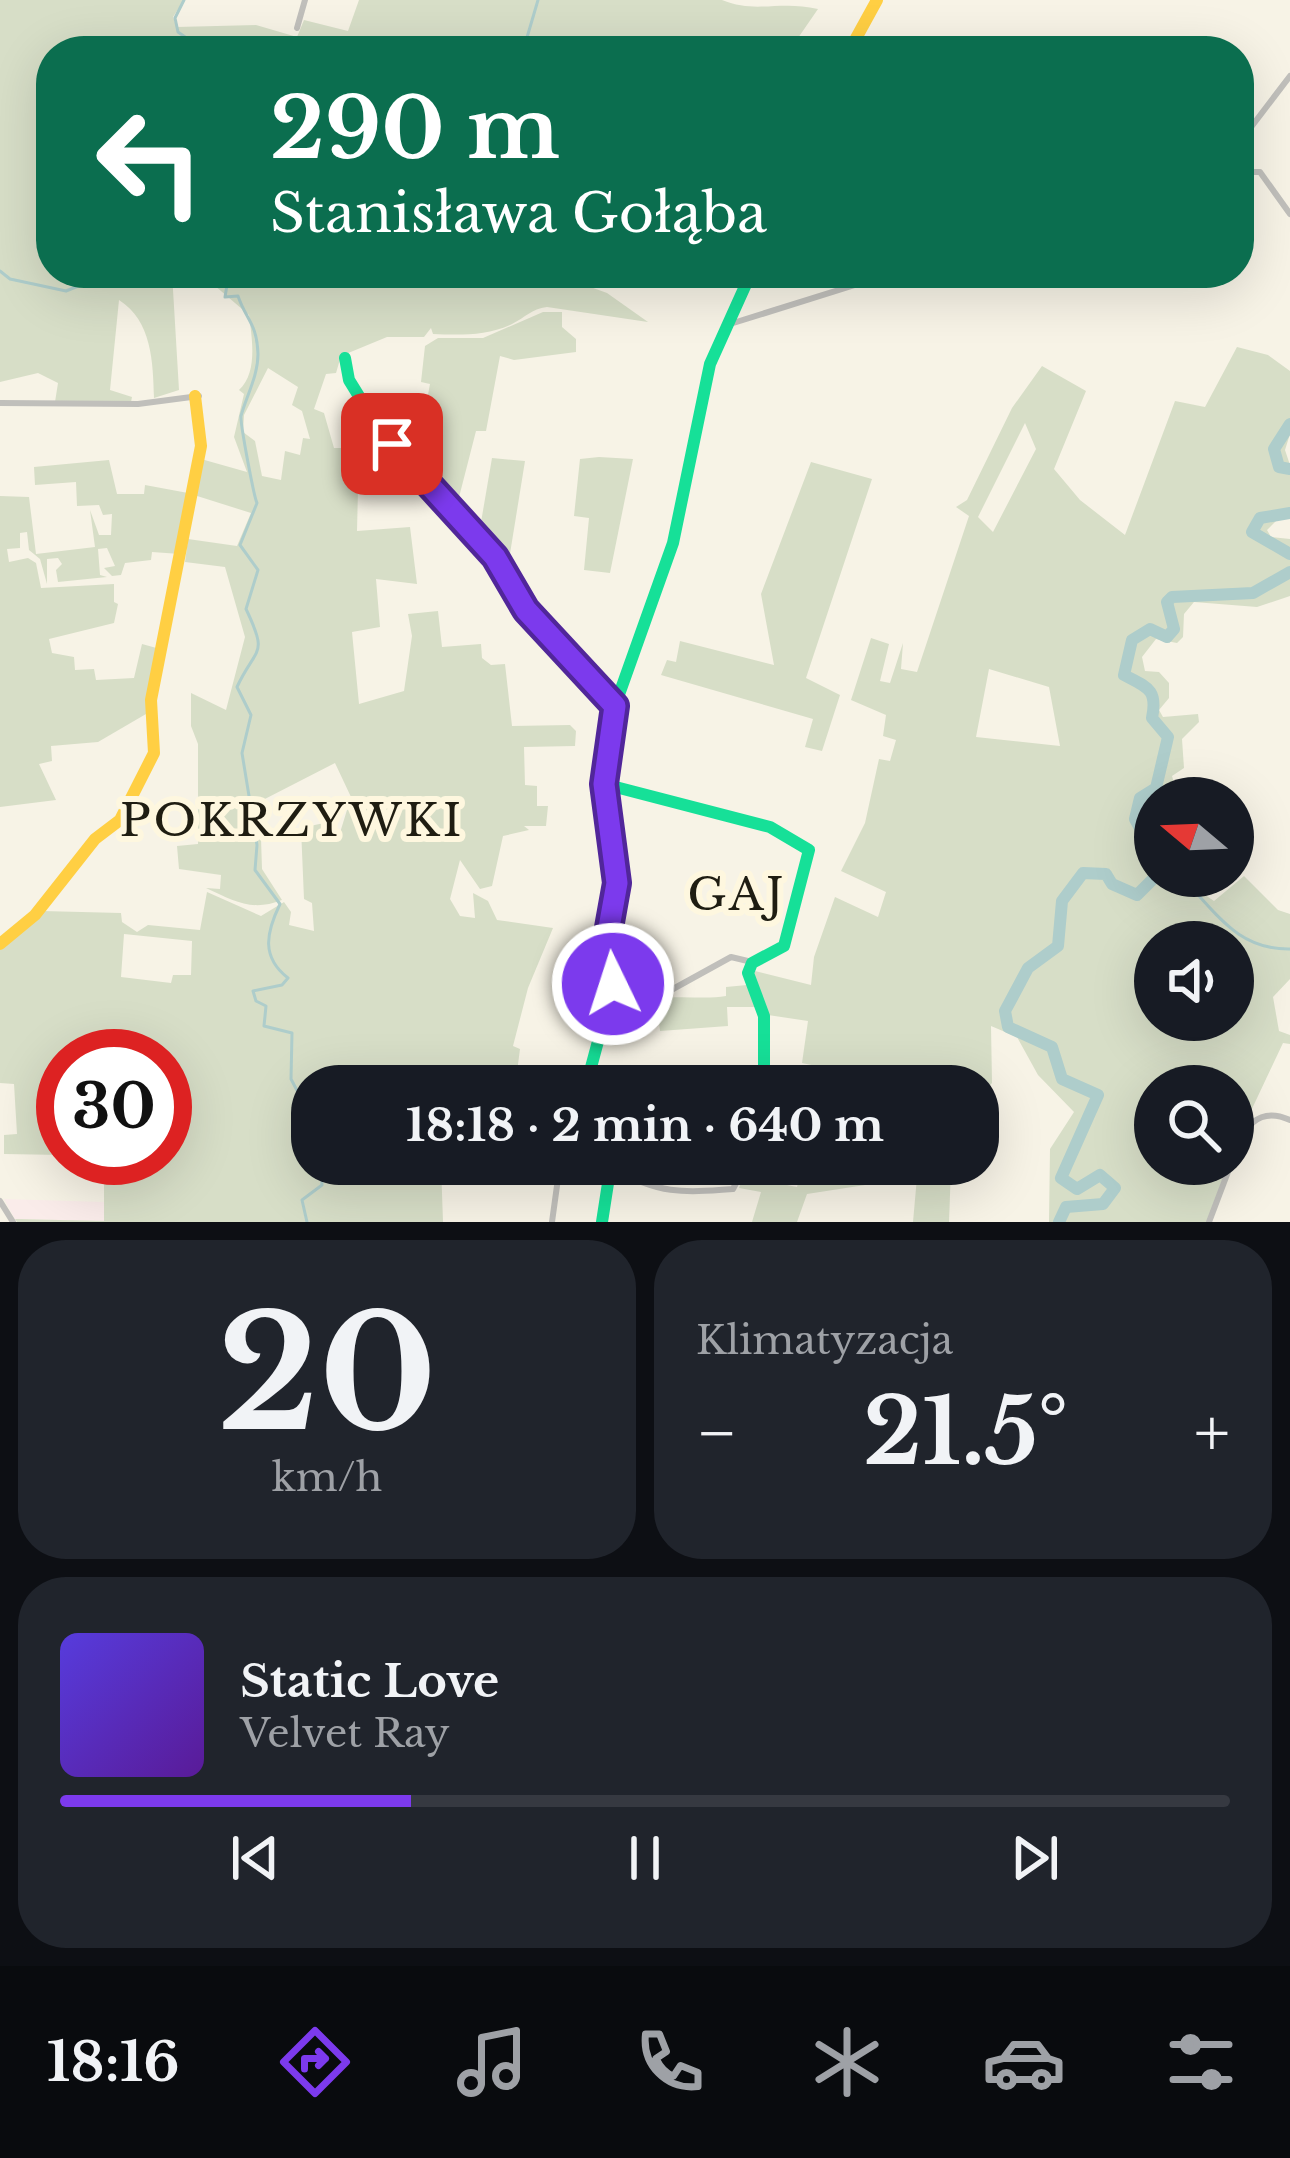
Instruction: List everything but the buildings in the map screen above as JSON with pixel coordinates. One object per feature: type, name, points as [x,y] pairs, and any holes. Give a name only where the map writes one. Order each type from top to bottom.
[{"type":"street","points":[[297,28],[305,0]]},
{"type":"street","points":[[857,36],[877,0]]},
{"type":"street","points":[[1254,123],[1290,76]]},
{"type":"street","points":[[1254,172],[1260,172],[1290,214]]},
{"type":"street","points":[[592,1065],[610,1006],[603,961],[617,883],[604,784],[615,706],[673,543],[708,371],[745,288]]},
{"type":"street","points":[[727,326],[846,288]]},
{"type":"street","points":[[345,358],[355,394],[395,448],[495,557],[526,610],[615,706]]},
{"type":"street","points":[[0,403],[138,404],[197,396],[201,446],[151,700],[154,753],[148,772],[120,820],[95,839],[35,915],[0,944]]},
{"type":"street","points":[[604,784],[770,827],[808,850],[784,946],[752,963],[731,957],[653,1000],[610,983]]},
{"type":"street","points":[[752,963],[748,979],[764,1016],[764,1065]]},
{"type":"street","points":[[1254,1122],[1273,1113],[1290,1120]]},
{"type":"street","points":[[552,1222],[557,1185]]},
{"type":"street","points":[[602,1222],[609,1185]]},
{"type":"street","points":[[642,1185],[676,1192],[733,1189],[735,1185]]},
{"type":"street","points":[[1209,1222],[1223,1185]]},
{"type":"street","points":[[0,1201],[13,1222]]},
{"type":"shaded area","points":[[4,1199],[104,1202],[105,1221],[15,1219]]},
{"type":"green space","points":[[0,0],[184,0],[173,17],[177,27],[256,25],[294,36],[36,36],[36,288],[173,288],[179,390],[154,398],[144,331],[119,300],[110,390],[132,397],[131,402],[55,402],[58,383],[38,373],[0,382]]},
{"type":"green space","points":[[359,0],[722,0],[746,6],[818,9],[799,36],[297,36],[304,20],[348,31]]},
{"type":"green space","points":[[218,288],[593,288],[648,322],[547,307],[483,333],[433,334],[431,328],[424,337],[387,337],[341,356],[336,373],[326,374],[314,409],[324,413],[334,448],[359,448],[357,531],[410,527],[417,584],[376,579],[380,627],[352,632],[359,704],[404,691],[412,636],[408,614],[438,611],[442,647],[481,644],[482,658],[491,665],[505,664],[512,726],[570,725],[576,731],[575,746],[524,747],[525,785],[537,786],[537,806],[548,806],[546,826],[524,826],[529,830],[503,836],[492,886],[480,889],[460,860],[450,899],[460,916],[475,918],[473,893],[488,901],[497,920],[553,928],[528,988],[513,1046],[520,1049],[518,1065],[291,1065],[291,1185],[442,1185],[443,1222],[17,1222],[15,1219],[104,1221],[104,1185],[192,1185],[192,1029],[36,1029],[36,1155],[4,1154],[4,1135],[17,1134],[14,1084],[0,1083],[0,947],[42,911],[121,913],[122,922],[137,932],[148,925],[200,930],[207,892],[261,916],[284,902],[291,912],[289,925],[314,931],[312,903],[304,899],[301,828],[324,823],[326,836],[339,836],[351,797],[335,763],[259,802],[266,836],[261,838],[262,869],[282,900],[243,903],[206,888],[220,889],[221,875],[179,869],[177,846],[198,844],[198,744],[191,726],[191,693],[226,710],[245,637],[225,567],[185,562],[188,539],[237,546],[251,513],[194,495],[201,459],[247,472],[234,437],[244,394],[239,390],[251,365],[249,315]],"holes":[[[268,368],[298,387],[292,405],[302,411],[310,439],[303,438],[300,455],[285,451],[281,480],[262,476],[255,441],[243,432],[244,415]],[[124,934],[192,941],[191,975],[173,975],[171,983],[121,977]]]},
{"type":"green space","points":[[543,312],[562,312],[562,327],[576,339],[576,352],[514,360],[500,356],[486,431],[476,431],[456,509],[408,458],[415,417],[424,416],[430,384],[421,382],[425,346],[438,338],[483,338]]},
{"type":"green space","points":[[1237,347],[1268,355],[1290,371],[1290,434],[1285,450],[1290,465],[1290,518],[1278,519],[1267,530],[1271,537],[1290,539],[1290,596],[1257,607],[1194,602],[1184,614],[1183,637],[1177,643],[1156,639],[1142,657],[1145,671],[1159,672],[1169,683],[1169,698],[1159,710],[1163,717],[1198,714],[1199,722],[1182,739],[1184,768],[1172,777],[1134,777],[1134,897],[1208,897],[1214,901],[1254,897],[1254,886],[1278,910],[1290,914],[1290,979],[1273,997],[1279,1031],[1290,1035],[1290,1044],[1283,1043],[1254,1104],[1254,1065],[1134,1065],[1134,1185],[1220,1185],[1207,1222],[1049,1222],[1050,1149],[1074,1112],[1038,1075],[1017,1037],[991,1026],[992,1065],[802,1063],[808,1021],[768,1015],[751,982],[751,970],[811,985],[814,957],[835,897],[878,917],[886,892],[841,871],[865,823],[879,759],[890,761],[896,740],[883,736],[886,715],[851,700],[871,638],[889,644],[880,681],[890,683],[903,643],[901,669],[917,672],[969,516],[956,507],[967,500],[1012,408],[1042,366],[1086,391],[1054,469],[1080,500],[1125,535],[1175,401],[1205,407]],"holes":[[[1025,423],[1036,449],[993,532],[978,517]],[[989,669],[1049,687],[1060,746],[976,737]]]},
{"type":"green space","points":[[492,458],[525,461],[508,566],[479,534]]},
{"type":"green space","points":[[580,459],[633,459],[610,573],[584,570],[589,518],[574,516]]},
{"type":"green space","points":[[109,460],[117,494],[144,494],[145,485],[188,493],[180,554],[152,552],[151,560],[125,563],[121,575],[112,576],[104,568],[115,566],[107,548],[98,549],[100,575],[107,577],[58,582],[56,570],[62,564],[58,558],[47,559],[47,584],[40,559],[29,550],[27,532],[20,533],[20,548],[7,549],[9,562],[28,558],[36,563],[41,588],[114,584],[118,604],[114,623],[49,639],[52,653],[74,657],[75,670],[94,669],[96,680],[134,678],[142,644],[160,649],[146,714],[98,742],[51,746],[52,761],[39,764],[56,800],[0,807],[0,496],[29,497],[36,554],[95,547],[90,510],[99,535],[111,535],[112,514],[103,515],[99,505],[77,506],[76,482],[35,485],[34,467]]},
{"type":"green space","points":[[811,462],[872,479],[806,678],[840,695],[822,751],[805,747],[813,719],[661,675],[667,660],[676,662],[680,641],[774,665],[761,594]]},
{"type":"green space","points":[[747,985],[759,1007],[727,1007],[728,1026],[660,1031],[659,1022],[644,1021],[655,1000],[726,996],[726,987]]},
{"type":"green space","points":[[865,1185],[807,1194],[797,1222],[752,1222],[761,1192],[739,1188]]},
{"type":"green space","points":[[916,1185],[950,1185],[949,1222],[913,1222]]},
{"type":"waterway","points":[[184,0],[175,18],[184,36]]},
{"type":"waterway","points":[[527,36],[538,0]]},
{"type":"waterway","points":[[0,271],[10,279],[36,285]]},
{"type":"waterway","points":[[52,288],[73,288]]},
{"type":"waterway","points":[[226,288],[225,297],[238,296],[253,328],[258,354],[241,416],[257,503],[240,545],[258,570],[246,609],[257,636],[257,651],[237,687],[251,715],[242,753],[257,845],[255,870],[280,904],[272,925],[270,953],[288,978],[282,985],[253,991],[256,1001],[266,1006],[264,1026],[292,1033],[291,1065]]},
{"type":"waterway","points":[[1290,424],[1274,449],[1279,467],[1290,469]]},
{"type":"waterway","points":[[1290,513],[1260,518],[1252,532],[1290,554]]},
{"type":"waterway","points":[[1159,777],[1168,737],[1152,718],[1149,690],[1124,675],[1132,640],[1150,629],[1167,637],[1174,629],[1167,602],[1172,597],[1253,593],[1290,572]]},
{"type":"waterway","points":[[1059,1222],[1066,1207],[1103,1204],[1115,1188],[1100,1175],[1077,1189],[1061,1178],[1098,1095],[1062,1079],[1052,1047],[1008,1027],[1005,1011],[1028,968],[1058,946],[1062,901],[1083,873],[1106,874],[1112,884],[1134,894]]},
{"type":"waterway","points":[[1200,897],[1239,935],[1290,949]]},
{"type":"waterway","points":[[307,1222],[302,1200],[322,1185]]},
{"type":"traffic: fast","points":[[592,1065],[611,993],[603,961],[617,883],[604,784],[616,703],[673,543],[710,364],[744,288]]},
{"type":"traffic: fast","points":[[345,358],[349,380],[381,432],[492,554],[536,622],[614,705]]},
{"type":"traffic: fast","points":[[604,784],[770,827],[809,850],[784,946],[752,963],[748,973],[764,1016],[764,1065]]},
{"type":"traffic: fast","points":[[602,1222],[608,1185]]},
{"type":"traffic: slow","points":[[857,36],[877,0]]},
{"type":"traffic: slow","points":[[0,944],[35,915],[95,839],[120,820],[154,753],[151,700],[201,446],[195,396]]},
{"type":"district","name":"POKRZYWKI","points":[[292,820]]},
{"type":"district","name":"GAJ","points":[[737,894]]},
{"type":"route","points":[[392,444],[495,557],[526,610],[615,706],[604,784],[617,883],[603,961],[613,984]]}]
